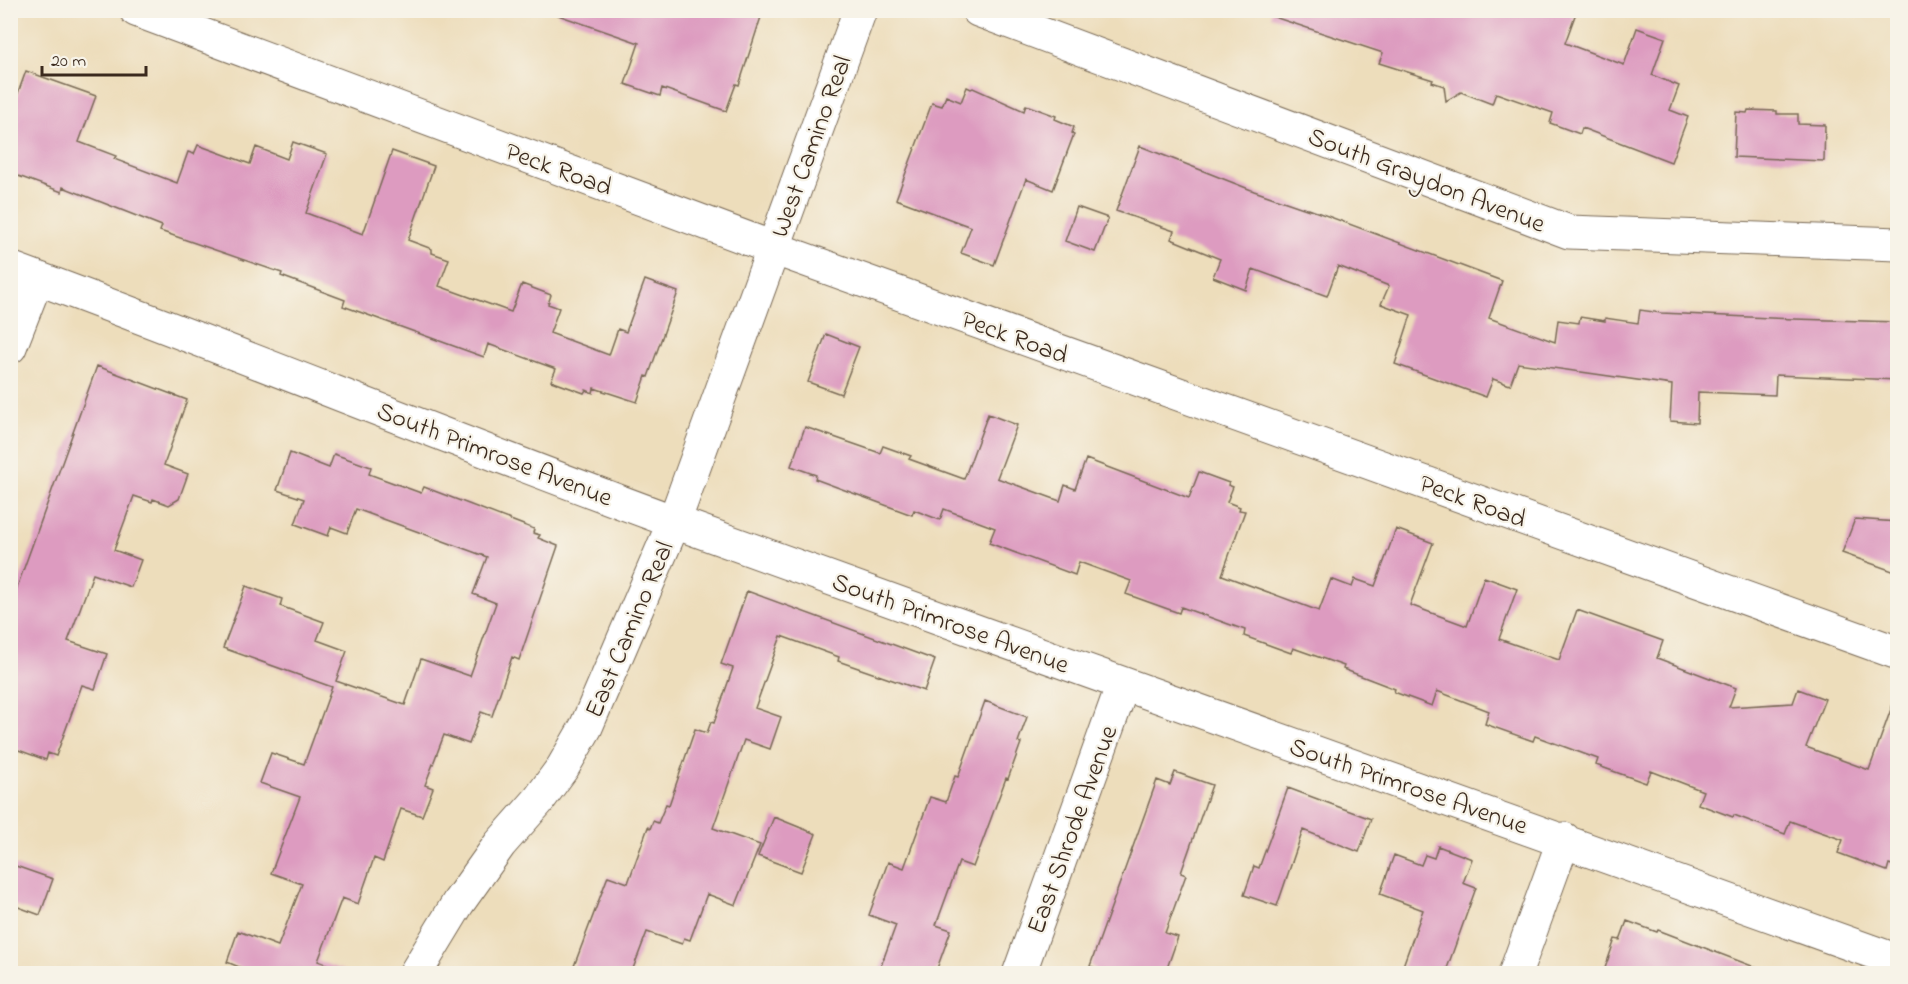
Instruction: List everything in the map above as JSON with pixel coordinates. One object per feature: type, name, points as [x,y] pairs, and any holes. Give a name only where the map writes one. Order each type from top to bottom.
[{"type":"street","name":"Peck Road","points":[[136,10],[773,248],[1898,652]]},
{"type":"street","name":"West Camino Real","points":[[773,248],[860,10]]},
{"type":"street","name":"South Graydon Avenue","points":[[978,10],[1569,232],[1898,244]]},
{"type":"street","name":"East Camino Real","points":[[415,974],[458,903],[500,844],[538,801],[563,767],[586,727],[674,522],[773,248]]},
{"type":"street","name":"South Primrose Avenue","points":[[24,273],[674,522],[1123,684],[1564,839],[1898,961]]},
{"type":"street","points":[[10,347],[24,273]]},
{"type":"street","name":"East Shrode Avenue","points":[[1019,974],[1123,684]]},
{"type":"street","points":[[1515,974],[1564,839]]},
{"type":"building","points":[[559,10],[743,10],[761,17],[739,85],[736,84],[726,111],[662,88],[660,96],[625,84],[639,43],[558,15]]},
{"type":"building","points":[[1272,10],[1577,10],[1565,43],[1624,65],[1637,28],[1665,38],[1652,75],[1679,86],[1670,110],[1688,117],[1671,162],[1582,128],[1580,134],[1550,123],[1553,113],[1496,93],[1492,104],[1461,92],[1446,101],[1444,86],[1432,82],[1433,80],[1379,63],[1383,53],[1271,16]]},
{"type":"building","points":[[26,71],[96,96],[79,142],[116,156],[114,159],[177,183],[188,152],[194,154],[198,145],[250,164],[256,147],[287,159],[293,142],[327,154],[306,213],[363,234],[392,151],[434,166],[408,240],[432,249],[432,253],[449,259],[439,286],[511,312],[522,284],[551,295],[548,304],[559,308],[550,333],[609,355],[618,329],[626,332],[645,280],[678,292],[637,402],[594,388],[593,393],[586,390],[584,393],[551,381],[556,369],[488,344],[484,357],[343,306],[345,300],[281,276],[282,273],[160,231],[162,226],[63,187],[62,192],[10,173],[10,115]]},
{"type":"building","points":[[967,87],[1024,111],[1026,105],[1056,116],[1055,119],[1074,127],[1072,133],[1074,134],[1053,190],[1026,179],[994,265],[961,253],[971,227],[896,199],[932,103],[942,106],[946,96],[961,102]]},
{"type":"building","points":[[1748,110],[1798,114],[1798,124],[1825,125],[1824,161],[1734,157],[1736,112],[1747,113]]},
{"type":"building","points":[[1140,146],[1254,191],[1309,209],[1502,281],[1489,318],[1555,342],[1558,320],[1579,323],[1580,317],[1638,323],[1640,310],[1661,313],[1898,322],[1898,380],[1776,375],[1775,395],[1698,392],[1697,423],[1670,421],[1672,385],[1518,363],[1510,385],[1493,379],[1486,397],[1395,364],[1411,315],[1381,304],[1389,286],[1338,266],[1327,296],[1253,269],[1246,290],[1213,277],[1220,259],[1171,239],[1174,231],[1116,211]]},
{"type":"building","points":[[1077,207],[1108,218],[1095,252],[1065,241]]},
{"type":"building","points":[[826,334],[859,347],[841,394],[808,382]]},
{"type":"building","points":[[97,366],[187,400],[164,465],[188,474],[179,499],[169,505],[153,499],[152,502],[134,496],[114,550],[141,560],[131,587],[93,574],[68,641],[107,654],[95,689],[82,685],[56,756],[48,753],[46,760],[10,747],[11,604]]},
{"type":"building","points":[[988,414],[1017,425],[997,478],[1060,501],[1065,485],[1075,489],[1086,459],[1189,498],[1199,472],[1229,483],[1228,485],[1233,487],[1227,502],[1245,511],[1222,575],[1319,611],[1331,579],[1352,587],[1355,579],[1375,586],[1396,529],[1433,543],[1410,605],[1467,626],[1484,577],[1517,589],[1499,639],[1559,660],[1577,610],[1663,641],[1657,658],[1736,688],[1729,707],[1793,703],[1798,689],[1825,699],[1806,747],[1869,770],[1894,701],[1898,701],[1898,867],[1889,864],[1887,871],[1838,853],[1843,840],[1790,821],[1785,834],[1698,804],[1703,791],[1651,771],[1646,783],[1596,765],[1598,759],[1535,736],[1533,741],[1485,724],[1489,711],[1437,691],[1432,706],[1343,669],[1344,666],[1293,648],[1291,653],[1244,636],[1245,630],[1181,607],[1179,613],[1126,594],[1131,581],[1079,562],[1075,575],[989,543],[995,528],[944,509],[940,520],[914,510],[912,515],[815,479],[816,475],[791,466],[805,427],[880,453],[883,446],[911,456],[909,459],[964,479]]},
{"type":"building","points":[[290,453],[329,468],[334,454],[371,467],[369,474],[421,493],[424,487],[534,529],[533,533],[540,535],[538,538],[558,546],[519,660],[512,657],[492,716],[481,712],[469,744],[444,735],[425,785],[433,788],[422,816],[401,809],[383,862],[374,858],[358,904],[342,898],[318,961],[345,971],[345,974],[256,974],[227,962],[238,931],[278,946],[302,884],[271,873],[300,797],[260,783],[271,753],[304,764],[332,687],[223,648],[246,586],[282,599],[280,606],[324,622],[317,640],[347,651],[336,681],[405,705],[421,659],[470,676],[496,603],[473,594],[487,557],[356,509],[347,533],[331,527],[328,536],[295,524],[304,499],[277,490]]},
{"type":"building","points":[[1855,519],[1898,522],[1898,573],[1842,553]]},
{"type":"building","points":[[747,591],[935,660],[924,691],[838,661],[839,657],[781,636],[755,708],[781,717],[770,749],[744,740],[713,828],[760,845],[736,905],[707,894],[690,940],[684,938],[682,944],[647,932],[631,974],[571,974],[608,876],[628,883],[648,827],[650,829],[653,821],[658,823],[666,804],[669,805],[695,729],[707,733],[711,722],[714,723],[733,668],[721,664]]},
{"type":"building","points":[[985,701],[1027,717],[1018,742],[1021,743],[973,867],[959,862],[936,925],[951,930],[935,974],[878,974],[896,925],[869,915],[888,862],[904,868],[930,797],[946,802],[955,776],[958,777]]},
{"type":"building","points":[[1175,772],[1212,785],[1181,873],[1186,875],[1165,933],[1178,937],[1165,974],[1093,974],[1095,968],[1090,966],[1157,780],[1170,785]]},
{"type":"building","points":[[1288,788],[1371,819],[1359,852],[1303,830],[1277,906],[1244,895],[1254,866],[1259,868]]},
{"type":"building","points":[[774,817],[816,834],[801,872],[758,856]]},
{"type":"building","points":[[1438,846],[1472,859],[1463,883],[1476,888],[1445,974],[1400,974],[1423,910],[1380,894],[1394,855],[1421,865],[1425,855],[1434,858]]},
{"type":"building","points":[[10,864],[53,879],[40,915],[10,904]]},
{"type":"building","points":[[1627,921],[1657,932],[1658,930],[1765,971],[1765,974],[1603,974],[1615,939],[1620,940]]}]
